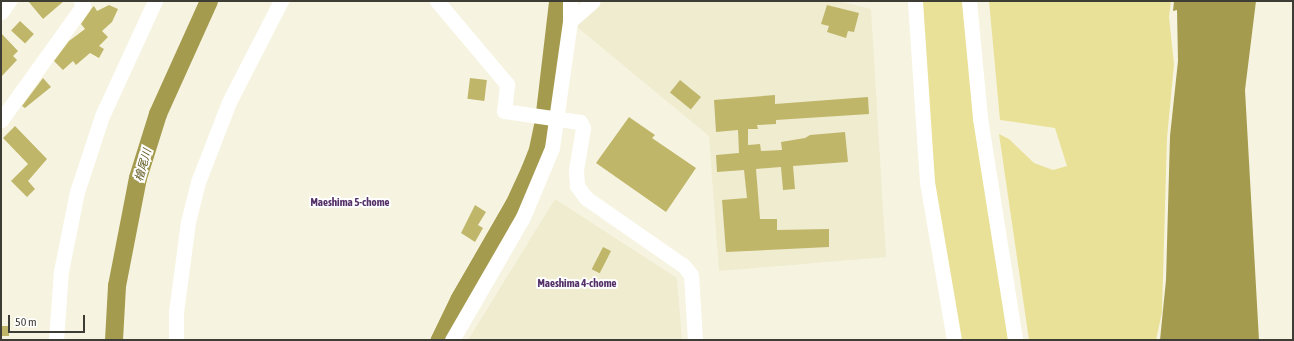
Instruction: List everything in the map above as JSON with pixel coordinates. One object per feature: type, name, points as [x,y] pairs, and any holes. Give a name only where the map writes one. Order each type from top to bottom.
[{"type":"street","points":[[1,12],[9,1]]},
{"type":"street","points":[[1,120],[83,6],[81,1]]},
{"type":"street","points":[[56,340],[61,272],[77,192],[102,116],[155,1]]},
{"type":"street","points":[[176,340],[176,312],[187,229],[198,182],[229,102],[281,1]]},
{"type":"street","points":[[437,1],[507,84],[504,111],[561,118],[580,122],[583,128],[576,170],[577,186],[586,198],[684,266],[691,275],[695,340]]},
{"type":"street","points":[[452,340],[522,217],[552,148],[570,21],[570,1]]},
{"type":"street","points":[[570,21],[593,1]]},
{"type":"street","points":[[915,1],[928,182],[954,340]]},
{"type":"street","points":[[969,1],[980,118],[1015,340]]},
{"type":"shaded area","points":[[599,1],[838,1],[871,9],[886,257],[719,271],[709,136],[577,27],[578,22]]},
{"type":"shaded area","points":[[920,1],[967,1],[1008,340],[959,340],[933,183]]},
{"type":"shaded area","points":[[989,1],[1171,1],[1169,17],[1174,64],[1167,138],[1162,312],[1156,340],[1029,340],[999,134],[1009,139],[1034,163],[1053,170],[1067,166],[1055,128],[1000,120]]},
{"type":"shaded area","points":[[1174,1],[1256,1],[1245,90],[1259,340],[1160,340],[1166,280],[1170,136],[1178,61],[1177,10],[1173,11]]},
{"type":"shaded area","points":[[555,199],[677,278],[682,340],[468,340]]},
{"type":"building","points":[[28,1],[64,1],[43,19]]},
{"type":"building","points":[[109,5],[118,9],[112,22],[102,31],[108,37],[99,46],[104,49],[99,58],[90,53],[76,65],[73,61],[63,70],[54,61],[69,41],[85,29],[81,24],[92,8],[94,6],[97,11]]},
{"type":"building","points":[[827,5],[859,13],[854,32],[848,31],[846,38],[827,32],[829,26],[821,24]]},
{"type":"building","points":[[20,21],[34,34],[25,43],[11,31]]},
{"type":"building","points":[[1,33],[18,51],[13,56],[17,60],[1,77]]},
{"type":"building","points":[[43,78],[51,87],[25,108],[22,106]]},
{"type":"building","points":[[470,78],[487,80],[484,101],[467,99]]},
{"type":"building","points":[[680,80],[701,97],[691,109],[670,92]]},
{"type":"building","points":[[775,95],[775,104],[868,97],[869,114],[776,120],[776,124],[757,125],[758,129],[748,129],[748,145],[760,144],[761,151],[782,150],[781,142],[805,138],[810,135],[845,132],[848,162],[793,166],[795,189],[783,190],[781,167],[756,169],[760,219],[777,219],[777,230],[829,229],[829,247],[726,252],[722,200],[747,198],[744,170],[717,172],[716,155],[739,153],[738,130],[716,132],[714,100]]},
{"type":"building","points":[[629,117],[655,135],[652,138],[696,168],[666,212],[596,163]]},
{"type":"building","points":[[15,126],[47,159],[28,181],[35,189],[27,197],[11,181],[28,164],[3,138]]},
{"type":"building","points":[[475,205],[486,212],[478,225],[483,228],[475,242],[461,233]]},
{"type":"building","points":[[603,247],[611,251],[600,273],[592,269]]},
{"type":"building","points":[[1,326],[9,326],[9,336],[1,336]]},
{"type":"waterway","name":"檜尾川","points":[[114,340],[117,286],[138,178],[158,114],[209,1]]},
{"type":"waterway","points":[[537,112],[550,1]]},
{"type":"waterway","points":[[440,340],[461,297],[514,205],[538,153],[543,133],[560,1]]},
{"type":"waterway","points":[[431,340],[452,296],[514,189],[530,148],[536,120]]},
{"type":"district","name":"Maeshima 5-chome","points":[[350,202]]},
{"type":"district","name":"Maeshima 4-chome","points":[[577,283]]}]
